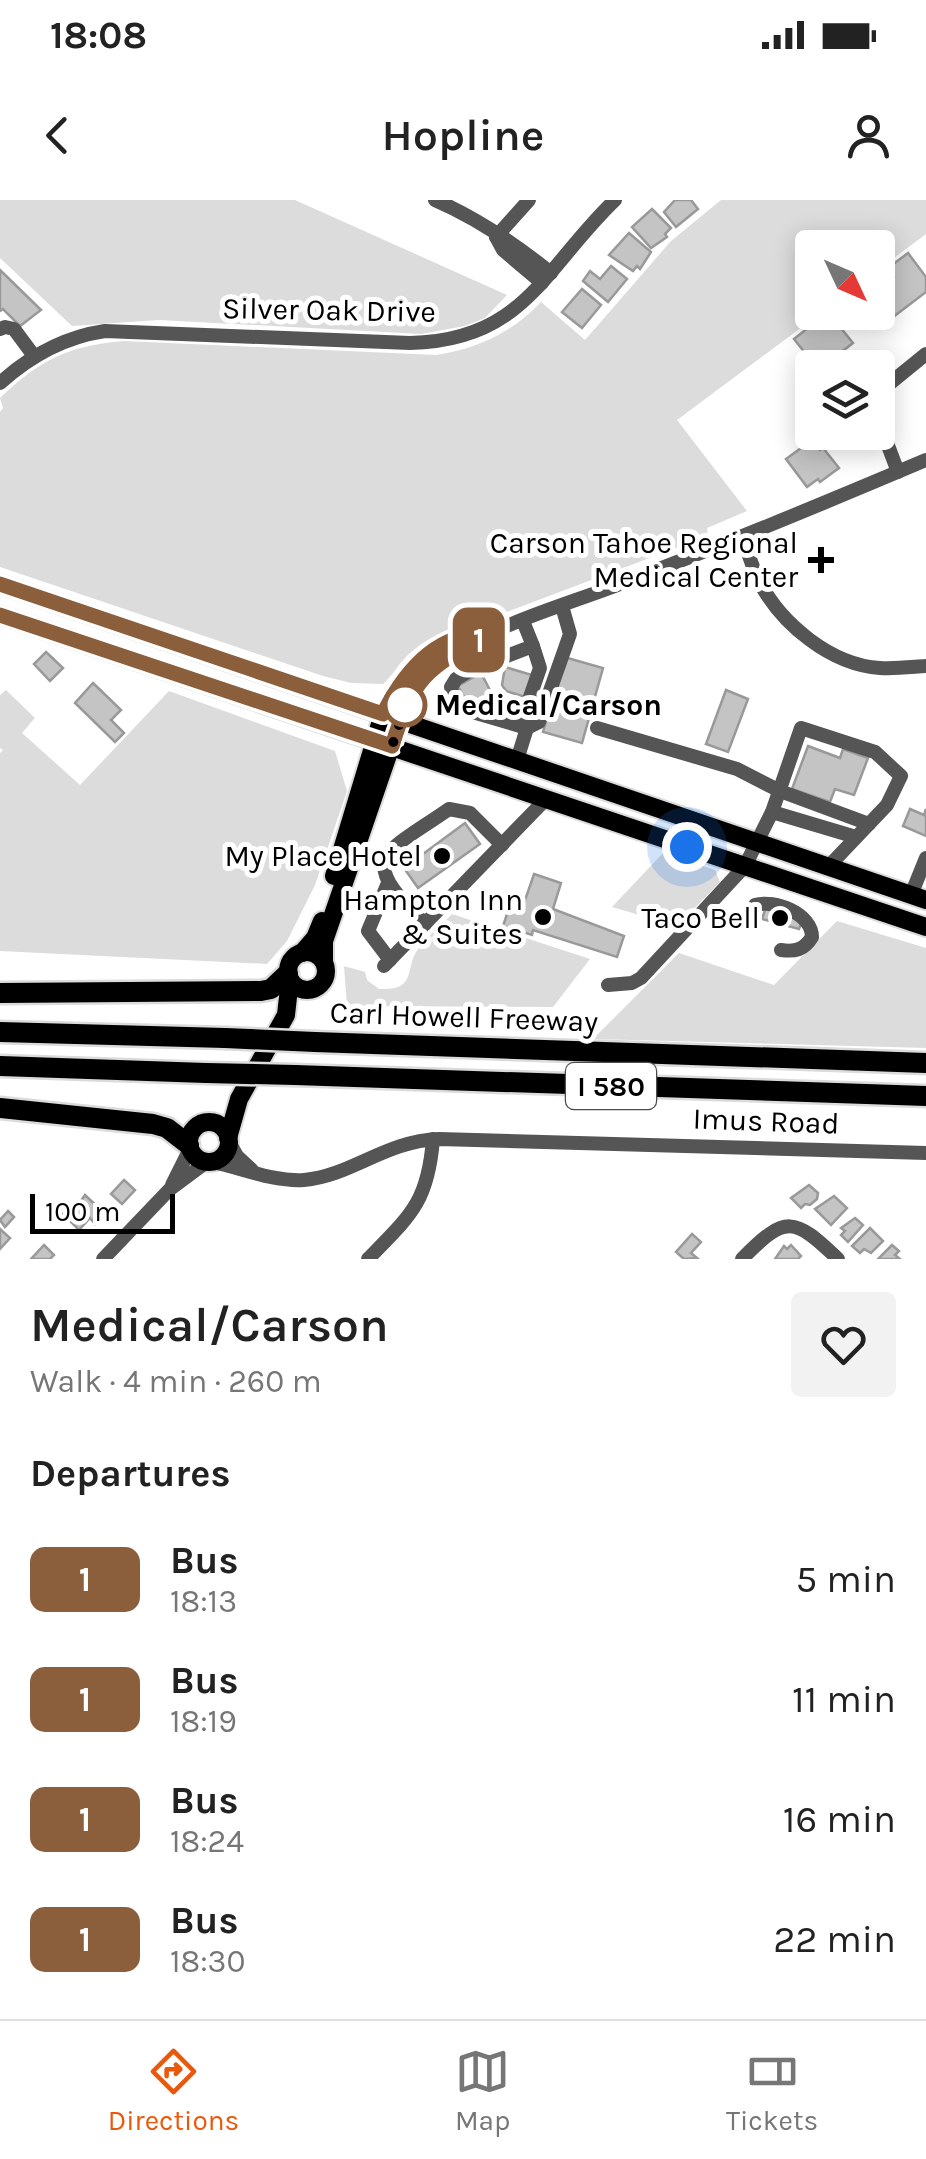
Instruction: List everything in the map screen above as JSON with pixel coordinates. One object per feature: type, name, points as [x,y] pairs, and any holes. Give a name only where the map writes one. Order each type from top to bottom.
[{"type":"highway","points":[[0,993],[261,990],[278,985],[289,976]]},
{"type":"highway","name":"Carl Howell Freeway","points":[[0,1032],[926,1062]]},
{"type":"highway","name":"I 580","points":[[0,1066],[926,1096]]},
{"type":"highway","points":[[0,1108],[153,1124],[167,1128],[190,1147]]},
{"type":"main road","points":[[0,584],[918,897]]},
{"type":"main road","points":[[0,615],[926,928]]},
{"type":"main road","points":[[239,1099],[192,1132],[190,1147],[196,1158],[210,1162],[226,1152],[239,1099],[286,1016],[325,978],[324,941],[392,717]]},
{"type":"main road","points":[[286,1016],[290,962],[315,938],[322,922],[384,744]]},
{"type":"main road","points":[[302,953],[312,952],[324,962]]},
{"type":"main road","points":[[289,976],[296,986],[312,989]]},
{"type":"main road","points":[[206,1122],[220,1126],[228,1140]]},
{"type":"street","points":[[435,200],[464,214],[496,237],[511,241],[546,278]]},
{"type":"street","points":[[496,237],[529,200]]},
{"type":"street","name":"Silver Oak Drive","points":[[0,383],[34,356],[62,341],[105,331],[439,343],[464,337],[524,303],[615,200]]},
{"type":"street","points":[[0,329],[14,329],[34,356]]},
{"type":"street","points":[[895,379],[926,354]]},
{"type":"street","points":[[890,450],[898,472]]},
{"type":"street","points":[[392,717],[434,668],[488,634],[742,537],[926,460]]},
{"type":"street","points":[[742,537],[760,582],[778,608],[825,651],[852,663],[878,668],[926,666]]},
{"type":"street","points":[[533,646],[456,678],[452,687],[454,700],[476,713],[524,727],[538,722],[570,634],[562,606]]},
{"type":"street","points":[[516,760],[540,668],[524,621]]},
{"type":"street","points":[[392,717],[404,677],[420,660],[454,638],[488,634]]},
{"type":"street","points":[[460,650],[472,670]]},
{"type":"street","points":[[597,728],[737,769],[870,824]]},
{"type":"street","points":[[608,986],[632,984],[641,978],[745,866],[772,812],[801,728],[875,752],[901,776],[887,805],[828,866]]},
{"type":"street","points":[[388,883],[368,931],[387,963],[546,799]]},
{"type":"street","points":[[425,924],[384,878],[382,866],[391,849],[449,809],[470,813],[502,845]]},
{"type":"street","points":[[772,812],[856,838]]},
{"type":"street","points":[[834,831],[841,813]]},
{"type":"street","points":[[918,897],[926,858]]},
{"type":"street","points":[[754,905],[765,903],[804,917],[810,924],[812,938],[806,946],[793,952],[782,950]]},
{"type":"street","points":[[368,1259],[402,1225],[423,1193],[431,1173],[434,1139]]},
{"type":"street","name":"Imus Road","points":[[210,1162],[272,1178],[306,1180],[398,1144],[434,1139],[926,1154]]},
{"type":"street","points":[[228,1140],[253,1171]]},
{"type":"street","points":[[169,1190],[190,1147]]},
{"type":"street","points":[[103,1259],[169,1190],[210,1162]]},
{"type":"street","points":[[742,1259],[774,1228],[793,1226],[812,1234],[838,1259]]},
{"type":"shaded area","points":[[0,200],[295,200],[507,295],[485,318],[421,334],[159,320],[72,326],[0,258]]},
{"type":"shaded area","points":[[721,200],[926,200],[926,234],[895,257],[895,230],[795,230],[795,330],[798,330],[677,420],[747,511],[707,528],[708,536],[496,616],[440,633],[409,654],[383,684],[351,683],[323,676],[0,567],[0,398],[29,373],[56,357],[124,341],[436,355],[493,338],[541,302],[585,340],[671,241]]},
{"type":"shaded area","points":[[6,690],[35,718],[22,733],[80,785],[169,691],[335,751],[347,791],[315,885],[287,941],[267,964],[0,951],[0,695]]},
{"type":"shaded area","points":[[663,853],[715,870],[720,882],[677,926],[612,907]]},
{"type":"shaded area","points":[[452,914],[590,959],[553,1007],[347,1006],[344,966],[365,972],[367,980],[379,989],[400,986],[408,977],[418,949]]},
{"type":"shaded area","points":[[837,921],[926,948],[926,1048],[593,1039],[679,953],[774,985]]},
{"type":"building","points":[[675,200],[691,200],[698,209],[676,227],[664,212]]},
{"type":"building","points":[[652,209],[671,228],[665,234],[667,237],[651,248],[632,227]]},
{"type":"building","points":[[629,233],[651,252],[640,269],[637,266],[633,271],[609,255]]},
{"type":"building","points":[[908,253],[926,277],[926,292],[895,316],[895,263]]},
{"type":"building","points":[[611,266],[627,279],[608,302],[583,281],[590,271],[600,279]]},
{"type":"building","points":[[0,270],[41,310],[20,326],[3,309],[0,311]]},
{"type":"building","points":[[582,289],[601,305],[582,328],[562,312]]},
{"type":"building","points":[[805,330],[843,330],[853,343],[844,350],[803,350],[794,339]]},
{"type":"building","points":[[798,450],[825,450],[839,468],[807,487],[786,459]]},
{"type":"building","points":[[46,652],[63,668],[50,681],[34,664]]},
{"type":"building","points":[[564,657],[603,668],[582,743],[543,732]]},
{"type":"building","points":[[505,667],[532,675],[525,697],[506,691],[502,685]]},
{"type":"building","points":[[481,673],[492,694],[469,706],[458,686]]},
{"type":"building","points":[[93,683],[121,710],[111,720],[124,733],[115,742],[75,703]]},
{"type":"building","points":[[726,690],[748,699],[728,752],[706,744]]},
{"type":"building","points":[[808,746],[840,758],[843,749],[868,758],[854,795],[835,789],[830,802],[792,789]]},
{"type":"building","points":[[910,809],[924,815],[926,809],[926,836],[903,826]]},
{"type":"building","name":"My Place Hotel","points":[[465,823],[480,844],[418,888],[404,868]]},
{"type":"building","name":"Hampton Inn & Suites","points":[[534,874],[561,883],[553,909],[624,936],[617,957],[533,930],[532,935],[503,926],[509,908],[521,912]]},
{"type":"building","name":"Taco Bell","points":[[766,907],[802,921],[799,929],[762,919]]},
{"type":"building","points":[[124,1180],[135,1190],[122,1204],[111,1194]]},
{"type":"building","points":[[809,1185],[818,1193],[817,1199],[801,1208],[791,1198]]},
{"type":"building","points":[[85,1195],[105,1214],[95,1224],[90,1218],[79,1230],[63,1214],[69,1208],[73,1212]]},
{"type":"building","points":[[834,1196],[847,1208],[831,1225],[815,1209]]},
{"type":"building","points":[[8,1211],[14,1217],[5,1227],[0,1220]]},
{"type":"building","points":[[855,1218],[863,1225],[848,1242],[841,1235],[845,1231],[841,1228]]},
{"type":"building","points":[[870,1228],[883,1241],[871,1253],[864,1249],[860,1253],[852,1246]]},
{"type":"building","points":[[0,1229],[10,1238],[0,1249]]},
{"type":"building","points":[[692,1234],[701,1242],[691,1253],[697,1258],[684,1259],[676,1252]]},
{"type":"building","points":[[44,1245],[54,1255],[50,1259],[31,1259]]},
{"type":"building","points":[[791,1245],[801,1256],[798,1259],[775,1259],[784,1246],[787,1249]]},
{"type":"building","points":[[892,1245],[899,1251],[895,1255],[900,1259],[878,1259]]},
{"type":"bus line","name":"1","points":[[0,584],[383,714],[404,677],[420,660],[454,638],[488,634],[448,658],[414,688],[392,746],[0,615]]},
{"type":"place","name":"Carson Tahoe Regional Medical Center","points":[[821,560]]},
{"type":"place","name":"Medical/Carson","points":[[405,705]]},
{"type":"place","name":"My Place Hotel","points":[[442,856]]},
{"type":"place","name":"Hampton Inn & Suites","points":[[543,917]]},
{"type":"place","name":"Taco Bell","points":[[780,918]]},
{"type":"route","points":[[405,705],[408,698],[392,746],[687,847]]}]
